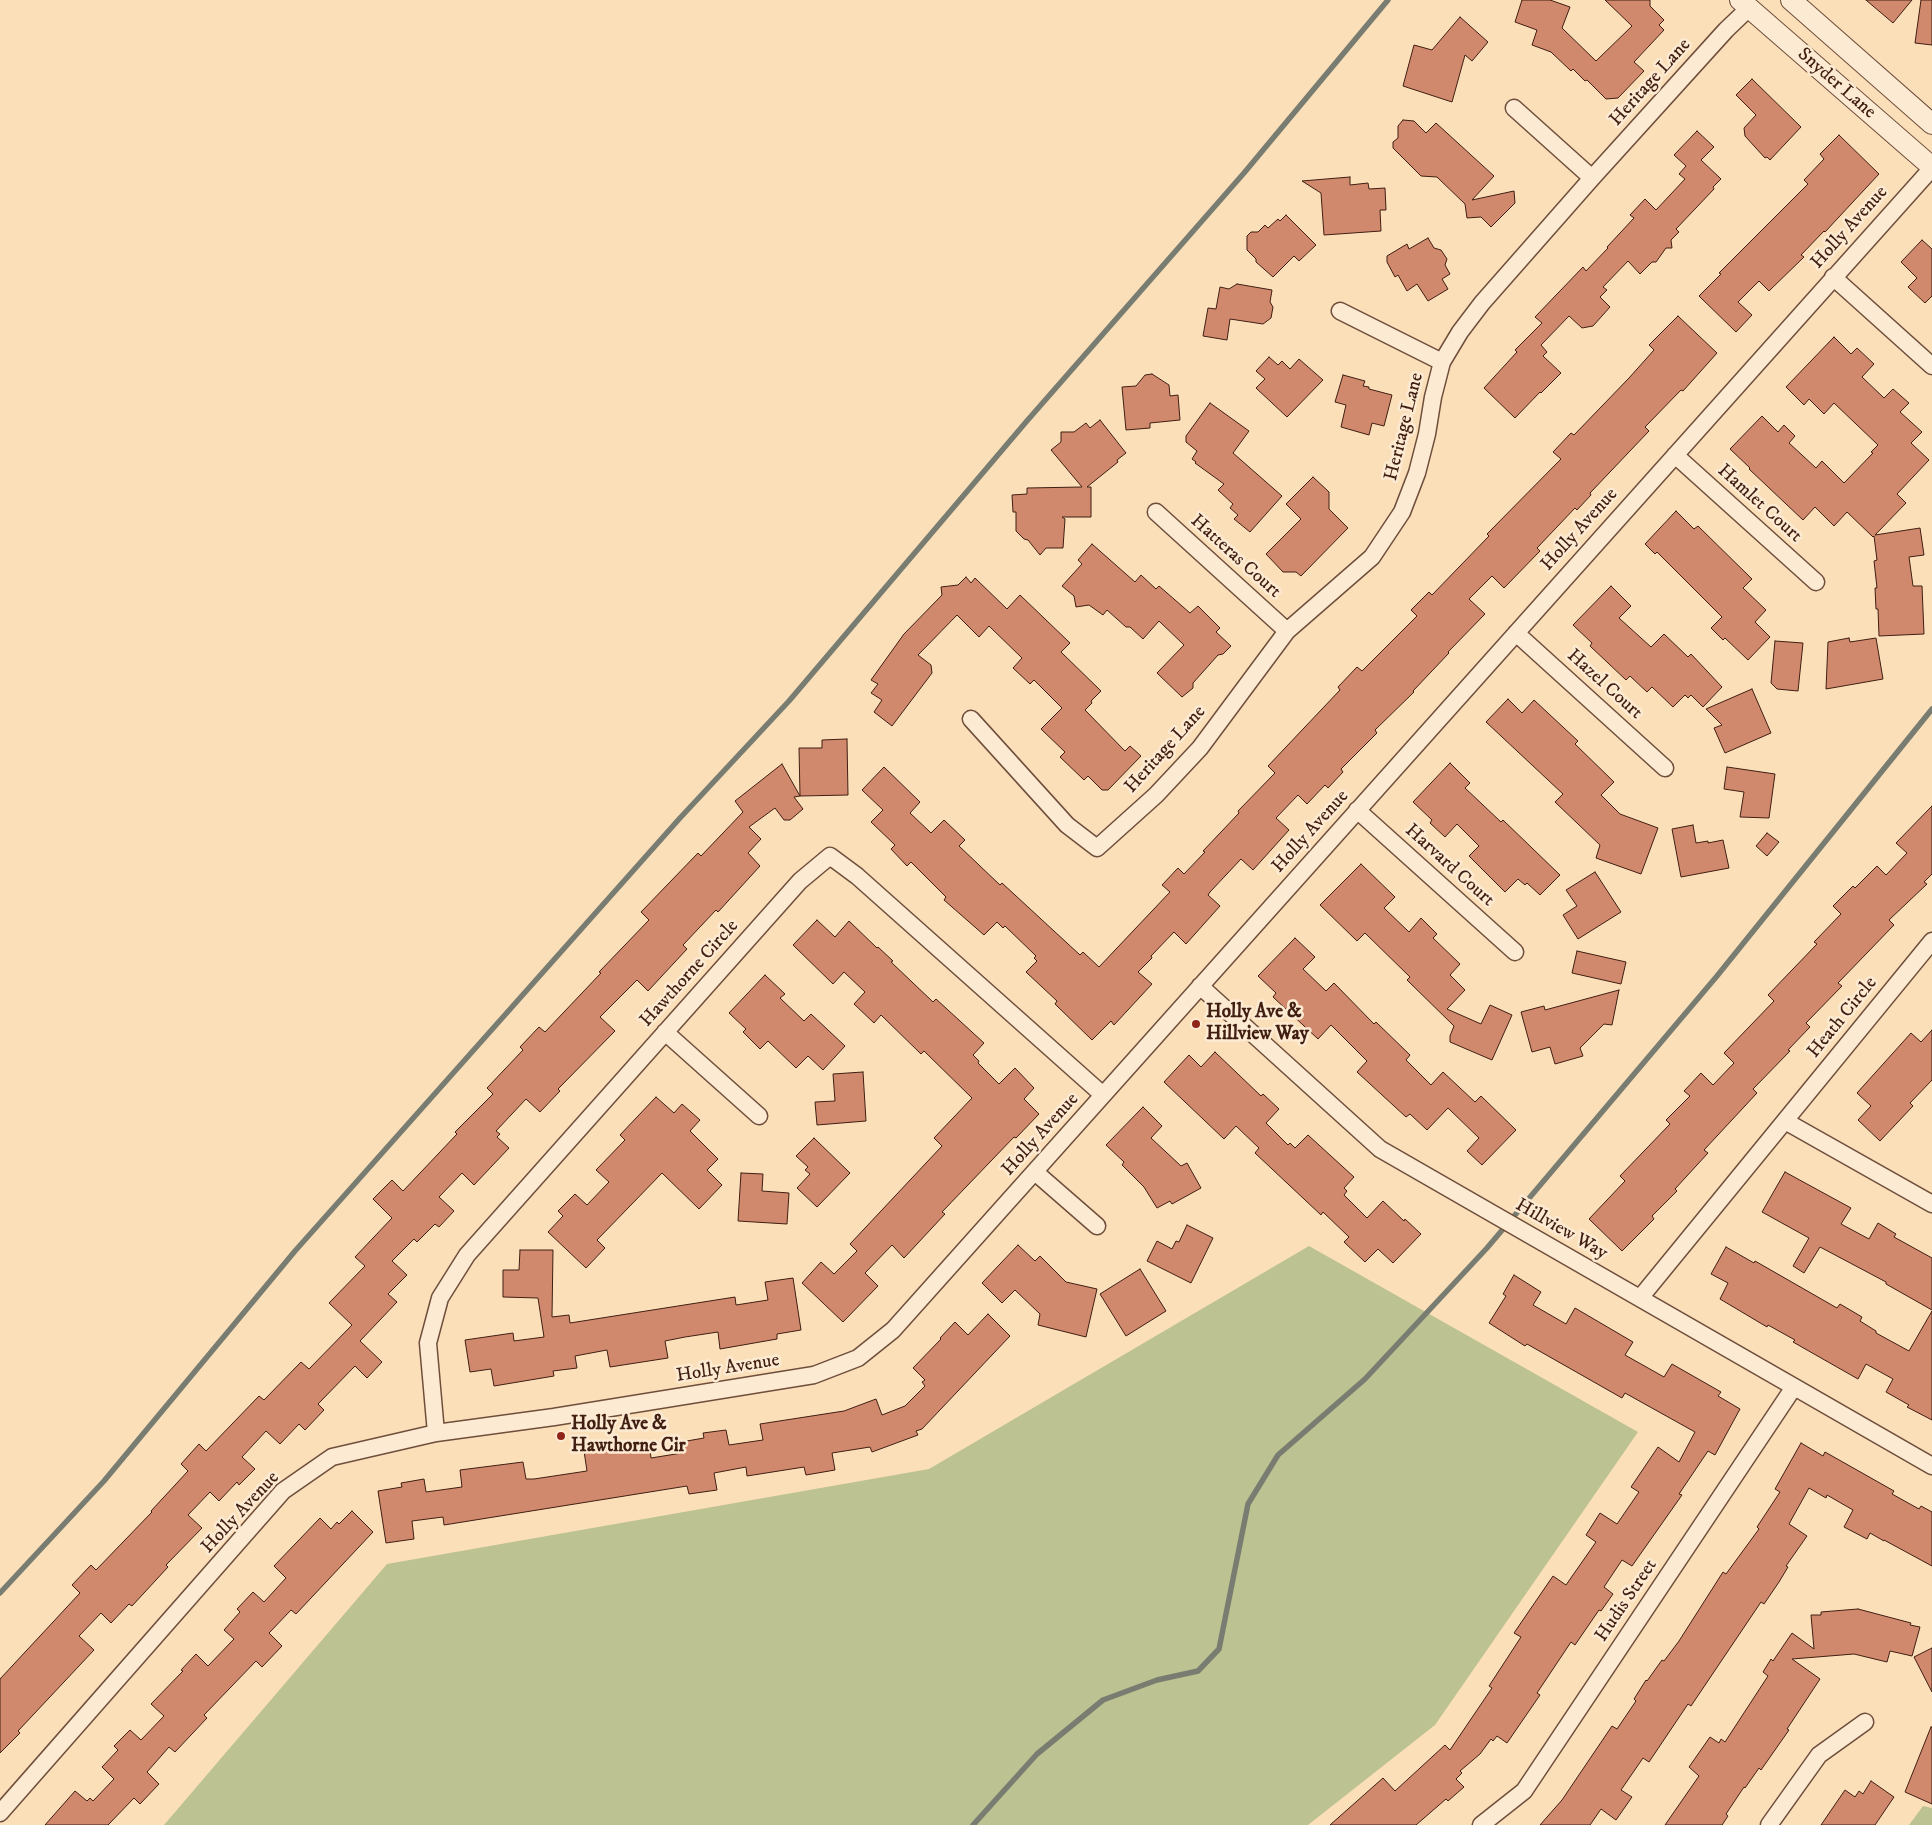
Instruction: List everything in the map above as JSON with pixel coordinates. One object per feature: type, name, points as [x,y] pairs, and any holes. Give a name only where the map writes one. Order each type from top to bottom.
[{"type":"street","name":"Snyder Lane","points":[[1791,0],[1932,124]]},
{"type":"street","name":"Snyder Lane","points":[[1745,4],[1932,168]]},
{"type":"street","name":"Heritage Lane","points":[[970,719],[1067,825],[1097,848],[1156,795],[1200,748],[1287,631],[1372,557],[1402,512],[1417,473],[1427,434],[1432,397],[1442,362],[1460,332],[1482,303],[1592,178],[1726,30],[1745,4]]},
{"type":"street","points":[[1514,108],[1592,178]]},
{"type":"street","name":"Holly Avenue","points":[[0,1814],[283,1491],[332,1457],[436,1432],[554,1417],[814,1375],[858,1358],[893,1330],[1932,168]]},
{"type":"street","points":[[1833,277],[1932,366]]},
{"type":"street","points":[[1340,311],[1442,362]]},
{"type":"street","name":"Hamlet Court","points":[[1675,455],[1816,582]]},
{"type":"street","name":"Hatteras Court","points":[[1156,512],[1287,631]]},
{"type":"street","name":"Hazel Court","points":[[1516,633],[1666,768]]},
{"type":"street","name":"Harvard Court","points":[[1357,810],[1514,952]]},
{"type":"street","name":"Hawthorne Circle","points":[[436,1432],[428,1343],[440,1298],[467,1255],[800,881],[830,856],[857,876],[1103,1095]]},
{"type":"street","name":"Heath Circle","points":[[1640,1298],[1932,941]]},
{"type":"street","name":"Hillview Way","points":[[1200,986],[1380,1149],[1932,1466]]},
{"type":"street","points":[[665,1032],[759,1116]]},
{"type":"street","points":[[1785,1121],[1932,1204]]},
{"type":"street","points":[[1035,1172],[1097,1226]]},
{"type":"street","name":"Hudis Street","points":[[1481,1825],[1524,1791],[1794,1388]]},
{"type":"street","points":[[1769,1825],[1819,1755],[1865,1722]]},
{"type":"green space","points":[[1309,1246],[1638,1432],[1435,1725],[1308,1825],[164,1825],[387,1564],[929,1469]]},
{"type":"green space","points":[[1923,1806],[1932,1808],[1932,1825],[1909,1825]]},
{"type":"building","points":[[1522,0],[1550,0],[1570,7],[1562,28],[1596,61],[1632,26],[1605,0],[1650,0],[1650,6],[1664,20],[1659,25],[1664,30],[1634,62],[1644,71],[1618,98],[1606,99],[1587,80],[1585,81],[1573,69],[1571,71],[1551,52],[1532,45],[1537,30],[1515,22]]},
{"type":"building","points":[[1866,0],[1912,0],[1893,23]]},
{"type":"building","points":[[1921,0],[1932,0],[1932,45],[1915,43]]},
{"type":"building","points":[[1460,17],[1488,42],[1472,61],[1465,55],[1452,102],[1403,86],[1414,45],[1432,50]]},
{"type":"building","points":[[1752,79],[1801,127],[1770,160],[1767,157],[1765,158],[1745,136],[1744,128],[1756,115],[1736,95]]},
{"type":"building","points":[[1403,120],[1414,121],[1426,133],[1436,123],[1494,176],[1472,200],[1514,191],[1515,203],[1491,227],[1481,217],[1467,218],[1465,204],[1437,177],[1421,176],[1393,148],[1393,142],[1398,138],[1398,126]]},
{"type":"building","points":[[1697,131],[1714,147],[1701,160],[1721,179],[1676,229],[1679,232],[1671,240],[1672,248],[1666,248],[1656,262],[1652,262],[1640,274],[1628,261],[1603,287],[1607,290],[1600,297],[1610,307],[1593,326],[1582,328],[1569,316],[1541,345],[1547,352],[1543,356],[1561,373],[1515,418],[1484,388],[1517,352],[1515,350],[1542,323],[1535,317],[1583,267],[1586,271],[1608,248],[1634,218],[1630,215],[1645,199],[1656,210],[1685,179],[1679,174],[1686,166],[1674,155]]},
{"type":"building","points":[[1839,135],[1879,174],[1801,255],[1804,257],[1769,291],[1759,281],[1738,302],[1752,315],[1736,332],[1699,296],[1721,274],[1719,273],[1808,184],[1804,180],[1824,159],[1820,154]]},
{"type":"building","points":[[1350,177],[1350,185],[1368,183],[1369,189],[1385,188],[1386,210],[1380,210],[1381,231],[1324,235],[1321,193],[1302,181]]},
{"type":"building","points":[[1286,215],[1316,245],[1299,261],[1294,256],[1273,277],[1256,262],[1256,259],[1247,250],[1247,236],[1251,232],[1258,232],[1265,225],[1268,228]]},
{"type":"building","points":[[1428,238],[1434,248],[1441,250],[1447,259],[1445,265],[1450,274],[1442,279],[1448,289],[1428,301],[1417,284],[1407,291],[1398,275],[1395,277],[1387,262],[1387,256],[1407,244],[1409,249]]},
{"type":"building","points":[[1922,240],[1932,249],[1932,296],[1925,303],[1908,287],[1917,278],[1901,262]]},
{"type":"building","points":[[1237,284],[1272,290],[1270,302],[1273,307],[1271,318],[1263,324],[1230,319],[1227,340],[1203,336],[1208,308],[1216,309],[1220,287],[1229,289]]},
{"type":"building","points":[[1678,316],[1717,353],[1683,391],[1681,390],[1645,427],[1649,431],[1590,493],[1591,495],[1577,510],[1575,508],[1537,548],[1540,551],[1504,588],[1492,576],[1469,599],[1485,614],[1448,652],[1414,692],[1375,730],[1377,733],[1341,769],[1343,772],[1328,788],[1325,785],[1307,804],[1298,795],[1276,818],[1289,830],[1253,870],[1241,859],[1210,892],[1208,895],[1220,906],[1186,944],[1174,932],[1151,956],[1152,958],[1138,972],[1152,984],[1114,1025],[1111,1021],[1092,1040],[1055,1004],[1057,1001],[1026,972],[1037,961],[1034,958],[1036,956],[1005,926],[1003,928],[997,922],[984,935],[944,900],[946,897],[911,862],[907,866],[891,849],[895,845],[871,822],[883,810],[862,790],[884,767],[920,802],[910,813],[931,833],[944,820],[965,840],[959,846],[1000,885],[1002,883],[1080,955],[1083,952],[1099,967],[1170,892],[1162,885],[1178,868],[1184,874],[1239,813],[1238,811],[1275,773],[1268,766],[1340,690],[1338,687],[1357,667],[1362,671],[1417,616],[1411,610],[1429,592],[1432,595],[1489,536],[1487,534],[1561,459],[1553,452],[1571,433],[1574,435],[1629,378],[1654,350],[1649,345]]},
{"type":"building","points":[[1834,337],[1851,354],[1857,348],[1874,364],[1862,377],[1884,398],[1893,389],[1909,403],[1900,412],[1922,432],[1911,443],[1929,460],[1897,494],[1906,503],[1875,535],[1920,528],[1924,555],[1909,557],[1913,586],[1922,586],[1924,634],[1879,636],[1874,561],[1877,560],[1874,536],[1847,512],[1834,526],[1815,507],[1803,520],[1730,449],[1762,416],[1778,432],[1784,425],[1795,436],[1789,443],[1816,468],[1822,461],[1844,483],[1873,453],[1871,452],[1878,445],[1834,403],[1824,414],[1809,399],[1804,405],[1786,387]]},
{"type":"building","points":[[1269,357],[1278,365],[1282,361],[1290,369],[1299,359],[1323,380],[1287,417],[1256,388],[1265,379],[1256,371]]},
{"type":"building","points":[[1152,374],[1169,385],[1170,396],[1178,395],[1180,420],[1150,423],[1150,428],[1126,430],[1122,387],[1136,386],[1145,375]]},
{"type":"building","points":[[1343,375],[1365,381],[1363,386],[1369,387],[1369,389],[1392,395],[1384,426],[1372,423],[1369,435],[1341,427],[1346,405],[1335,402]]},
{"type":"building","points":[[1210,403],[1249,431],[1233,453],[1282,496],[1250,532],[1234,519],[1238,515],[1230,508],[1233,504],[1218,490],[1224,484],[1195,463],[1192,459],[1197,451],[1186,442],[1186,436]]},
{"type":"building","points":[[1100,420],[1126,453],[1117,460],[1118,462],[1087,487],[1091,487],[1091,517],[1062,517],[1065,519],[1063,548],[1046,548],[1040,555],[1028,540],[1024,539],[1016,531],[1016,512],[1013,512],[1012,495],[1027,494],[1027,488],[1082,487],[1051,450],[1061,442],[1061,432],[1074,432],[1086,423],[1090,428]]},
{"type":"building","points":[[1313,477],[1329,492],[1329,509],[1348,528],[1301,576],[1296,572],[1283,572],[1266,554],[1301,519],[1286,504]]},
{"type":"building","points":[[1676,511],[1694,529],[1698,526],[1752,579],[1743,588],[1766,610],[1755,622],[1770,637],[1748,660],[1725,638],[1723,640],[1711,628],[1722,617],[1657,552],[1655,554],[1645,544]]},
{"type":"building","points":[[1092,544],[1135,582],[1141,575],[1156,589],[1159,586],[1190,613],[1198,606],[1220,628],[1216,632],[1231,646],[1223,654],[1218,655],[1193,683],[1193,688],[1182,697],[1157,673],[1184,645],[1159,621],[1143,639],[1107,610],[1103,615],[1089,605],[1076,607],[1074,596],[1062,586],[1082,564],[1078,560]]},
{"type":"building","points":[[966,577],[971,583],[975,578],[1007,609],[1020,595],[1070,643],[1061,652],[1101,691],[1085,710],[1125,751],[1130,746],[1141,756],[1108,790],[1102,790],[1088,776],[1084,780],[1060,757],[1065,752],[1041,729],[1062,708],[1034,680],[1030,684],[1013,668],[1022,658],[989,626],[979,637],[957,615],[918,655],[931,665],[932,673],[892,726],[874,712],[882,700],[871,693],[878,684],[871,680],[904,634],[942,595],[941,587],[958,585]]},
{"type":"building","points":[[1611,586],[1631,606],[1619,618],[1651,647],[1664,634],[1688,657],[1691,654],[1722,687],[1703,707],[1691,695],[1688,698],[1685,695],[1673,707],[1652,687],[1647,692],[1630,676],[1626,680],[1590,646],[1592,643],[1573,625]]},
{"type":"building","points":[[1849,638],[1850,642],[1876,638],[1883,679],[1826,689],[1828,642]]},
{"type":"building","points":[[1775,641],[1803,643],[1798,691],[1777,689],[1771,683]]},
{"type":"building","points":[[1752,689],[1771,733],[1725,753],[1714,728],[1722,725],[1706,709]]},
{"type":"building","points":[[1508,699],[1522,713],[1534,700],[1578,741],[1575,744],[1614,782],[1601,795],[1620,814],[1658,828],[1641,874],[1596,858],[1600,845],[1555,802],[1563,794],[1486,722]]},
{"type":"building","points":[[847,739],[848,795],[800,796],[799,748],[822,748],[822,740]]},
{"type":"building","points":[[1450,763],[1470,783],[1465,788],[1501,822],[1503,820],[1560,875],[1540,895],[1527,883],[1525,885],[1518,879],[1505,892],[1469,856],[1479,846],[1457,824],[1445,837],[1430,823],[1432,820],[1413,802]]},
{"type":"building","points":[[782,764],[800,796],[794,797],[803,809],[790,820],[784,820],[775,808],[749,827],[761,839],[748,853],[760,866],[718,912],[716,910],[683,945],[687,949],[648,991],[637,980],[600,1017],[615,1031],[558,1089],[560,1091],[540,1112],[526,1099],[496,1131],[500,1134],[497,1137],[509,1148],[474,1185],[462,1173],[439,1197],[454,1211],[439,1227],[435,1224],[417,1242],[414,1239],[392,1261],[407,1275],[388,1294],[397,1302],[360,1341],[382,1362],[367,1378],[355,1366],[318,1404],[324,1410],[305,1430],[299,1424],[280,1444],[266,1431],[242,1457],[255,1469],[239,1485],[237,1482],[219,1501],[210,1492],[188,1515],[202,1528],[166,1565],[168,1567],[132,1606],[129,1604],[111,1623],[101,1613],[79,1636],[94,1650],[18,1731],[20,1733],[0,1753],[0,1679],[80,1593],[72,1585],[91,1565],[96,1570],[152,1512],[188,1471],[181,1464],[199,1444],[206,1451],[259,1396],[264,1400],[301,1362],[309,1369],[352,1325],[329,1303],[365,1266],[355,1257],[392,1218],[373,1199],[392,1180],[403,1191],[457,1134],[455,1132],[493,1094],[487,1088],[523,1050],[520,1047],[539,1027],[545,1032],[601,973],[599,972],[649,920],[641,912],[698,853],[701,856],[743,812],[735,801]]},
{"type":"building","points":[[1727,767],[1775,774],[1769,818],[1740,817],[1744,792],[1724,789]]},
{"type":"building","points":[[1932,806],[1932,874],[1924,882],[1927,884],[1889,920],[1894,925],[1838,983],[1842,986],[1806,1023],[1810,1027],[1788,1050],[1790,1051],[1753,1089],[1757,1093],[1704,1150],[1708,1153],[1675,1189],[1677,1191],[1652,1216],[1654,1219],[1622,1251],[1589,1219],[1625,1181],[1620,1176],[1670,1124],[1666,1120],[1690,1096],[1684,1091],[1701,1073],[1713,1085],[1734,1063],[1724,1053],[1774,1001],[1768,995],[1817,944],[1814,942],[1841,914],[1833,906],[1877,866],[1886,875],[1907,853],[1896,843]]},
{"type":"building","points":[[1693,825],[1696,843],[1723,840],[1729,868],[1681,877],[1672,829]]},
{"type":"building","points":[[1767,833],[1779,842],[1767,856],[1756,846]]},
{"type":"building","points":[[1361,864],[1395,897],[1384,908],[1409,932],[1421,918],[1437,934],[1433,938],[1460,964],[1450,975],[1465,990],[1447,1009],[1481,1024],[1490,1005],[1512,1015],[1492,1060],[1450,1042],[1454,1026],[1407,980],[1410,977],[1365,933],[1357,941],[1320,905]]},
{"type":"building","points":[[1595,872],[1621,912],[1578,939],[1563,915],[1577,906],[1566,890]]},
{"type":"building","points":[[817,920],[835,937],[849,921],[893,961],[891,962],[933,1002],[936,999],[984,1043],[973,1055],[979,1061],[978,1063],[999,1084],[1015,1068],[1034,1088],[1024,1099],[1039,1114],[1016,1138],[1014,1137],[942,1212],[945,1214],[904,1258],[892,1245],[865,1273],[878,1286],[843,1322],[802,1283],[821,1262],[834,1274],[857,1251],[850,1244],[942,1146],[934,1138],[972,1098],[924,1051],[921,1054],[881,1015],[874,1023],[854,1004],[865,992],[844,972],[833,984],[793,945]]},
{"type":"building","points":[[1295,938],[1315,957],[1303,969],[1326,991],[1334,983],[1374,1024],[1376,1022],[1410,1055],[1406,1060],[1431,1085],[1443,1072],[1475,1102],[1481,1096],[1516,1130],[1482,1165],[1467,1151],[1479,1138],[1448,1108],[1427,1130],[1410,1114],[1406,1117],[1357,1072],[1367,1061],[1331,1025],[1318,1039],[1273,997],[1276,993],[1258,976]]},
{"type":"building","points":[[1577,951],[1626,962],[1621,984],[1572,973]]},
{"type":"building","points":[[765,975],[785,994],[780,998],[804,1021],[811,1014],[845,1046],[823,1070],[808,1056],[796,1068],[768,1041],[760,1049],[743,1032],[746,1029],[729,1013]]},
{"type":"building","points":[[1619,990],[1612,1025],[1604,1024],[1580,1048],[1583,1056],[1555,1064],[1550,1047],[1532,1052],[1521,1012],[1544,1006],[1545,1010]]},
{"type":"building","points":[[1932,1030],[1932,1080],[1910,1103],[1913,1106],[1880,1141],[1858,1120],[1871,1106],[1857,1093],[1911,1033],[1921,1042]]},
{"type":"building","points":[[1215,1052],[1261,1096],[1263,1094],[1279,1109],[1266,1123],[1288,1145],[1290,1143],[1295,1148],[1308,1135],[1354,1177],[1344,1188],[1347,1191],[1344,1195],[1367,1218],[1383,1201],[1421,1234],[1393,1263],[1378,1249],[1365,1262],[1344,1242],[1349,1237],[1323,1212],[1321,1215],[1255,1153],[1259,1148],[1236,1126],[1224,1139],[1164,1082],[1189,1055],[1201,1067]]},
{"type":"building","points":[[863,1072],[866,1121],[817,1125],[815,1102],[835,1101],[833,1074]]},
{"type":"building","points":[[656,1097],[674,1113],[682,1104],[700,1120],[690,1131],[718,1159],[707,1170],[722,1185],[699,1209],[662,1173],[597,1240],[605,1248],[586,1268],[548,1232],[563,1216],[558,1211],[575,1194],[587,1205],[609,1182],[596,1170],[625,1140],[620,1135]]},
{"type":"building","points":[[1143,1107],[1162,1126],[1151,1138],[1181,1166],[1187,1163],[1201,1188],[1172,1204],[1170,1201],[1157,1208],[1144,1187],[1122,1165],[1124,1162],[1106,1145]]},
{"type":"building","points":[[814,1138],[850,1173],[817,1207],[797,1188],[810,1174],[805,1170],[808,1167],[796,1156]]},
{"type":"building","points":[[1785,1172],[1851,1208],[1841,1224],[1869,1239],[1878,1223],[1896,1234],[1894,1237],[1932,1258],[1932,1310],[1886,1284],[1886,1282],[1820,1247],[1804,1273],[1793,1266],[1809,1238],[1762,1212]]},
{"type":"building","points":[[741,1173],[763,1174],[762,1191],[789,1193],[787,1224],[738,1221]]},
{"type":"building","points":[[1187,1225],[1213,1238],[1191,1283],[1147,1261],[1157,1241],[1172,1249],[1176,1241],[1179,1242]]},
{"type":"building","points":[[1018,1245],[1035,1261],[1040,1256],[1066,1282],[1097,1289],[1086,1337],[1038,1325],[1040,1314],[1015,1290],[1002,1303],[982,1283]]},
{"type":"building","points":[[1726,1247],[1754,1263],[1755,1261],[1837,1308],[1840,1304],[1862,1317],[1860,1321],[1876,1331],[1876,1333],[1909,1351],[1932,1311],[1932,1420],[1907,1407],[1909,1405],[1886,1392],[1893,1379],[1866,1364],[1858,1379],[1793,1342],[1795,1340],[1768,1325],[1767,1327],[1720,1299],[1728,1283],[1711,1274]]},
{"type":"building","points":[[520,1250],[553,1250],[552,1317],[569,1315],[570,1323],[735,1297],[736,1305],[768,1300],[765,1282],[793,1278],[801,1330],[777,1334],[777,1339],[720,1349],[718,1332],[685,1337],[665,1341],[668,1358],[610,1367],[607,1350],[575,1356],[577,1368],[553,1371],[554,1376],[494,1386],[491,1369],[470,1372],[465,1340],[513,1333],[514,1341],[544,1337],[538,1298],[503,1297],[503,1270],[519,1270]]},
{"type":"building","points":[[1140,1269],[1166,1311],[1126,1336],[1100,1294]]},
{"type":"building","points":[[1514,1275],[1541,1292],[1533,1305],[1566,1324],[1575,1308],[1633,1342],[1625,1355],[1664,1377],[1672,1364],[1721,1392],[1718,1396],[1740,1409],[1715,1455],[1708,1451],[1679,1494],[1682,1495],[1632,1566],[1622,1560],[1604,1587],[1613,1594],[1601,1611],[1599,1610],[1575,1645],[1571,1642],[1537,1693],[1540,1695],[1507,1743],[1497,1736],[1493,1741],[1491,1739],[1480,1754],[1460,1771],[1462,1773],[1456,1779],[1464,1787],[1448,1801],[1446,1799],[1416,1825],[1330,1825],[1383,1778],[1395,1791],[1445,1745],[1450,1750],[1492,1688],[1489,1686],[1521,1637],[1514,1633],[1553,1576],[1566,1585],[1596,1542],[1586,1535],[1600,1513],[1617,1524],[1639,1492],[1631,1487],[1658,1447],[1679,1462],[1695,1432],[1625,1393],[1622,1398],[1527,1344],[1525,1346],[1489,1323],[1506,1296],[1503,1294]]},
{"type":"building","points":[[988,1314],[1010,1336],[922,1429],[916,1431],[918,1435],[872,1452],[870,1447],[832,1453],[835,1470],[806,1475],[804,1467],[747,1476],[746,1467],[714,1473],[717,1490],[689,1494],[687,1486],[444,1525],[443,1517],[412,1521],[414,1539],[386,1543],[378,1491],[402,1487],[401,1483],[424,1479],[426,1492],[462,1487],[460,1470],[523,1462],[526,1479],[587,1471],[584,1451],[649,1442],[651,1458],[682,1453],[681,1442],[704,1438],[703,1433],[726,1430],[729,1445],[763,1440],[760,1424],[844,1411],[876,1399],[882,1415],[905,1406],[925,1386],[922,1382],[925,1380],[913,1368],[955,1322],[968,1335]]},
{"type":"building","points":[[1801,1443],[1823,1456],[1825,1452],[1894,1491],[1892,1494],[1919,1509],[1921,1506],[1932,1512],[1932,1566],[1870,1533],[1867,1539],[1844,1527],[1853,1510],[1827,1495],[1826,1498],[1809,1488],[1789,1524],[1807,1536],[1786,1566],[1788,1567],[1764,1604],[1761,1602],[1691,1706],[1688,1704],[1649,1762],[1643,1758],[1621,1790],[1632,1797],[1616,1820],[1601,1809],[1590,1825],[1540,1825],[1562,1800],[1612,1726],[1617,1729],[1636,1701],[1634,1699],[1646,1680],[1679,1641],[1723,1572],[1726,1574],[1759,1529],[1757,1527],[1780,1492],[1775,1489]]},
{"type":"building","points":[[352,1511],[373,1532],[296,1614],[291,1610],[269,1633],[282,1646],[262,1667],[256,1661],[204,1715],[207,1718],[175,1752],[169,1747],[147,1772],[159,1784],[140,1804],[134,1798],[108,1825],[45,1825],[75,1791],[87,1801],[90,1798],[93,1801],[114,1779],[102,1767],[118,1750],[114,1746],[130,1730],[141,1740],[164,1716],[151,1704],[183,1671],[181,1670],[196,1654],[208,1666],[234,1639],[224,1630],[240,1612],[237,1609],[253,1592],[264,1602],[286,1578],[274,1566],[320,1518],[331,1529]]},
{"type":"building","points":[[1858,1609],[1920,1627],[1912,1656],[1890,1651],[1887,1662],[1854,1654],[1792,1659],[1820,1679],[1787,1729],[1789,1730],[1761,1770],[1759,1768],[1744,1787],[1726,1814],[1728,1816],[1722,1825],[1665,1825],[1699,1776],[1689,1767],[1710,1737],[1719,1743],[1721,1739],[1725,1742],[1768,1676],[1763,1672],[1792,1633],[1814,1649],[1811,1615],[1821,1615],[1821,1612]]},
{"type":"building","points":[[1932,1648],[1932,1692],[1914,1657]]},
{"type":"building","points":[[1932,1727],[1932,1804],[1905,1792]]},
{"type":"building","points":[[1871,1781],[1894,1797],[1875,1825],[1821,1825],[1845,1790],[1855,1797],[1859,1791],[1863,1794]]},
{"type":"waterway","points":[[0,1593],[104,1481],[295,1251],[680,818],[789,701],[1026,422],[1244,173],[1388,0]]},
{"type":"waterway","points":[[973,1825],[1037,1754],[1103,1700],[1157,1680],[1198,1671],[1219,1649],[1248,1504],[1278,1455],[1365,1379],[1487,1248],[1717,976],[1932,709]]},
{"type":"place","name":"Holly Ave & Hillview Way","points":[[1196,1024]]},
{"type":"place","name":"Holly Ave & Hawthorne Cir","points":[[561,1436]]}]
